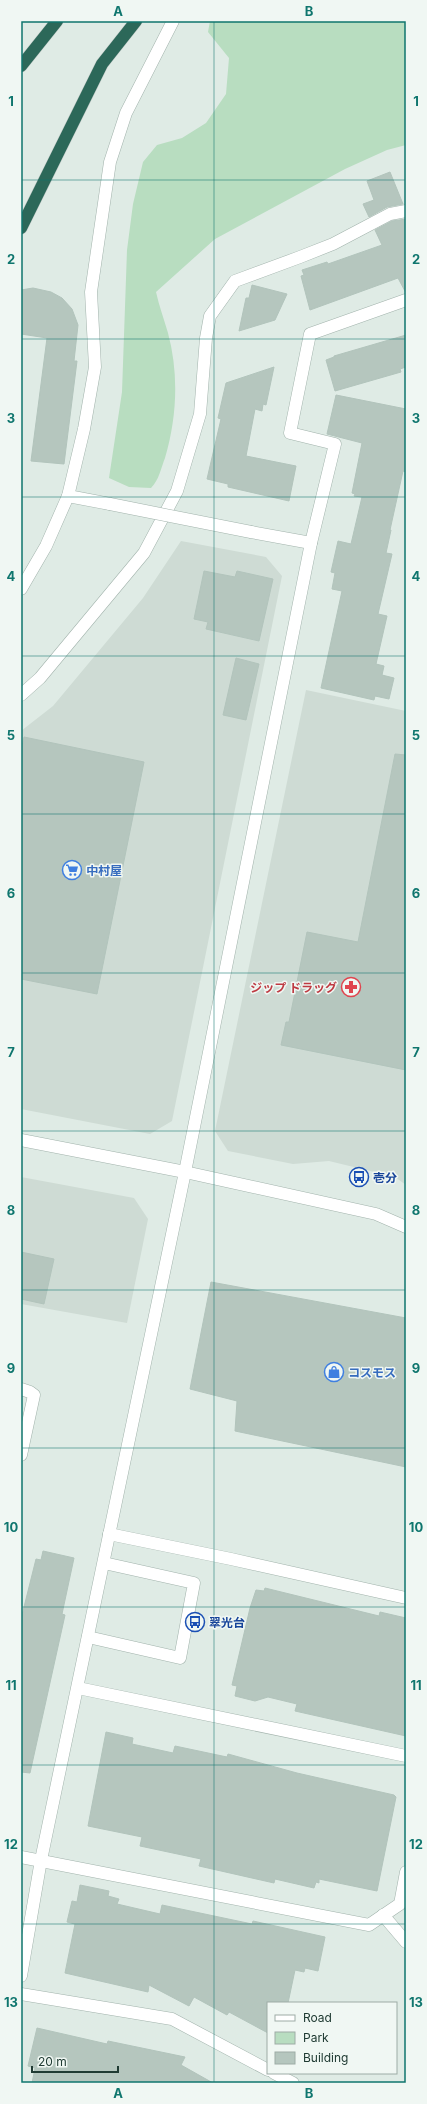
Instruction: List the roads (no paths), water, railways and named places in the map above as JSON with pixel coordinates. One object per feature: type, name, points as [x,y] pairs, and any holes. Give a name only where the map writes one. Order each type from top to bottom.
[{"type":"highway","points":[[21,66],[57,21]]},
{"type":"highway","points":[[21,228],[102,64],[136,21]]},
{"type":"street","points":[[21,589],[46,546],[68,496],[84,429],[95,367],[91,292],[110,162],[126,113],[173,21]]},
{"type":"street","points":[[21,695],[40,678],[144,552],[177,491],[200,414],[206,338],[210,316],[234,281],[300,258],[333,244],[390,214],[406,211]]},
{"type":"street","points":[[21,1976],[41,1860],[185,1172],[311,543],[335,444],[290,433],[310,334],[406,300]]},
{"type":"street","points":[[68,496],[311,543]]},
{"type":"street","points":[[21,1140],[185,1172],[376,1214],[406,1227]]},
{"type":"street","points":[[21,1389],[34,1395],[21,1454]]},
{"type":"street","points":[[109,1534],[231,1559],[406,1598]]},
{"type":"street","points":[[88,1637],[180,1658],[194,1583],[104,1563]]},
{"type":"street","points":[[78,1688],[406,1756]]},
{"type":"street","points":[[21,1856],[369,1925],[400,1904],[406,1872]]},
{"type":"street","points":[[383,1915],[406,1942]]},
{"type":"street","points":[[21,1994],[172,2019],[267,2069]]},
{"type":"street","points":[[276,2074],[293,2083]]},
{"type":"place","name":"中村屋","points":[[72,870]]},
{"type":"place","name":"ジップ ドラッグ","points":[[351,987]]},
{"type":"place","name":"壱分","points":[[359,1177]]},
{"type":"place","name":"コスモス","points":[[334,1372]]},
{"type":"place","name":"翠光台","points":[[195,1622]]}]
